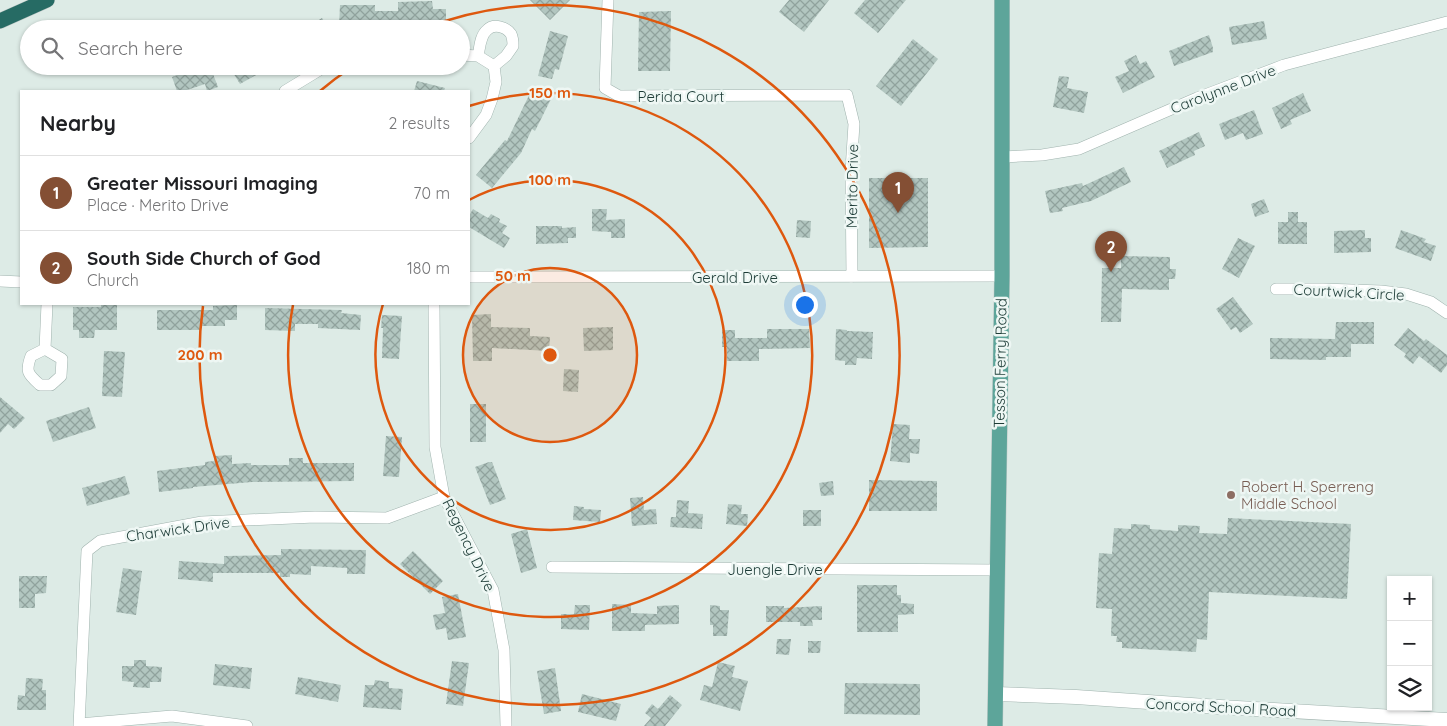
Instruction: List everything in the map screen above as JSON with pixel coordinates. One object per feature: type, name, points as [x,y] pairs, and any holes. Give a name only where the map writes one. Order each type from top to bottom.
[{"type":"highway","points":[[0,21],[47,0]]},
{"type":"main road","name":"Tesson Ferry Road","points":[[996,726],[1002,276],[1002,0]]},
{"type":"street","name":"Perida Court","points":[[608,0],[605,88],[620,96],[847,96]]},
{"type":"street","name":"Carolynne Drive","points":[[1002,158],[1042,155],[1079,149],[1197,98],[1284,65],[1447,22]]},
{"type":"street","points":[[478,56],[481,38],[487,29],[496,26],[505,28],[512,36],[513,46],[506,56],[494,66]]},
{"type":"street","points":[[470,56],[478,56],[494,66]]},
{"type":"street","points":[[470,137],[486,115],[492,99],[496,82],[494,66]]},
{"type":"street","points":[[286,90],[311,75]]},
{"type":"street","name":"Merito Drive","points":[[847,96],[854,124],[851,170],[852,277]]},
{"type":"street","name":"Gerald Drive","points":[[470,277],[1002,276]]},
{"type":"street","points":[[0,281],[20,282]]},
{"type":"street","name":"Courtwick Circle","points":[[1276,289],[1342,290],[1406,294],[1431,302],[1447,313]]},
{"type":"street","points":[[45,349],[47,305]]},
{"type":"street","name":"Regency Drive","points":[[434,305],[435,447],[444,497],[493,590],[504,650],[506,726]]},
{"type":"street","name":"Charwick Drive","points":[[79,725],[87,551],[100,541],[202,522],[315,517],[387,518],[444,497]]},
{"type":"street","name":"Juengle Drive","points":[[552,567],[997,570]]},
{"type":"street","name":"Concord School Road","points":[[996,694],[1076,697],[1220,708],[1447,720]]},
{"type":"street","points":[[79,725],[172,716],[247,726]]},
{"type":"building","points":[[530,0],[570,0],[550,20]]},
{"type":"building","points":[[789,0],[829,0],[804,32],[779,12]]},
{"type":"building","points":[[865,0],[906,0],[878,33],[854,13]]},
{"type":"building","points":[[432,1],[433,9],[446,9],[446,20],[339,20],[340,5],[375,5],[375,11],[398,11],[398,2]]},
{"type":"building","points":[[671,11],[670,71],[638,71],[639,12]]},
{"type":"building","points":[[1264,21],[1267,39],[1232,45],[1229,27]]},
{"type":"building","points":[[550,31],[568,36],[559,70],[555,69],[552,79],[538,76]]},
{"type":"building","points":[[1209,35],[1213,52],[1174,66],[1169,51]]},
{"type":"building","points":[[913,39],[938,59],[901,106],[876,86]]},
{"type":"building","points":[[1136,55],[1140,64],[1146,61],[1155,77],[1123,93],[1115,77],[1129,71],[1124,61]]},
{"type":"building","points":[[177,75],[213,75],[218,87],[207,90],[205,84],[187,90],[177,90],[172,77]]},
{"type":"building","points":[[234,75],[256,75],[240,84]]},
{"type":"building","points":[[1059,76],[1069,77],[1067,88],[1088,92],[1084,113],[1053,107]]},
{"type":"building","points":[[417,81],[445,88],[444,90],[414,90]]},
{"type":"building","points":[[532,89],[551,99],[535,131],[532,129],[521,153],[492,188],[476,175],[505,140],[507,141]]},
{"type":"building","points":[[1303,93],[1311,111],[1290,120],[1292,124],[1281,129],[1272,108]]},
{"type":"building","points":[[1254,110],[1263,134],[1246,140],[1243,133],[1225,140],[1219,124]]},
{"type":"building","points":[[1199,132],[1205,146],[1194,151],[1195,155],[1167,168],[1159,151]]},
{"type":"building","points":[[1124,167],[1131,182],[1091,201],[1062,208],[1063,211],[1050,213],[1045,191],[1082,183],[1083,186]]},
{"type":"building","points":[[869,178],[928,178],[928,247],[869,248]]},
{"type":"building","points":[[1264,199],[1269,212],[1255,217],[1251,204]]},
{"type":"building","points":[[473,209],[488,218],[491,214],[500,219],[499,222],[507,226],[502,233],[510,238],[504,248],[470,228],[470,214]]},
{"type":"building","points":[[592,209],[607,209],[606,220],[625,219],[625,238],[611,238],[611,232],[592,231]]},
{"type":"building","points":[[1288,212],[1298,212],[1298,222],[1307,222],[1307,244],[1278,244],[1278,222],[1288,222]]},
{"type":"building","points":[[797,220],[811,221],[810,238],[796,237]]},
{"type":"building","points":[[536,226],[576,227],[576,238],[568,238],[568,243],[536,244]]},
{"type":"building","points":[[1365,230],[1365,238],[1371,238],[1371,252],[1334,253],[1334,231]]},
{"type":"building","points":[[1401,230],[1426,239],[1424,242],[1436,246],[1431,261],[1395,248]]},
{"type":"building","points":[[1238,238],[1255,246],[1239,278],[1222,269]]},
{"type":"building","points":[[1121,256],[1170,257],[1170,269],[1176,269],[1175,279],[1169,279],[1169,290],[1122,289],[1121,322],[1101,322],[1102,268],[1121,268]]},
{"type":"building","points":[[1233,297],[1253,324],[1240,333],[1236,327],[1231,330],[1216,309]]},
{"type":"building","points":[[101,305],[117,305],[117,330],[95,330],[94,338],[79,338],[79,330],[73,330],[73,307],[101,307]]},
{"type":"building","points":[[237,305],[237,320],[225,320],[225,326],[201,326],[201,330],[157,330],[157,310],[213,310],[213,306]]},
{"type":"building","points":[[265,308],[342,310],[341,313],[361,315],[360,330],[318,328],[318,324],[295,324],[295,331],[265,330]]},
{"type":"building","points":[[491,314],[491,327],[530,328],[530,336],[550,337],[549,351],[492,348],[492,361],[473,361],[472,315]]},
{"type":"building","points":[[382,315],[402,316],[399,359],[382,358]]},
{"type":"building","points":[[1336,322],[1374,322],[1374,344],[1351,344],[1351,357],[1326,357],[1326,360],[1270,359],[1270,338],[1335,339]]},
{"type":"building","points":[[613,327],[613,350],[584,351],[583,328]]},
{"type":"building","points":[[1408,328],[1424,341],[1426,339],[1447,355],[1447,365],[1441,373],[1419,356],[1413,364],[1404,357],[1406,354],[1394,345]]},
{"type":"building","points":[[767,329],[809,329],[810,348],[759,349],[759,361],[727,361],[727,347],[722,347],[722,330],[735,330],[735,338],[767,338]]},
{"type":"building","points":[[836,329],[873,332],[872,359],[857,358],[856,365],[845,365],[845,361],[835,360]]},
{"type":"building","points":[[104,351],[125,352],[122,397],[102,396]]},
{"type":"building","points":[[564,369],[579,370],[578,392],[563,391]]},
{"type":"building","points":[[0,397],[25,418],[14,429],[8,424],[0,433]]},
{"type":"building","points":[[470,404],[486,404],[486,442],[470,442]]},
{"type":"building","points":[[89,407],[96,428],[53,442],[46,421]]},
{"type":"building","points":[[893,424],[910,425],[909,439],[920,439],[919,454],[910,453],[910,463],[890,461]]},
{"type":"building","points":[[386,436],[402,437],[399,477],[383,476]]},
{"type":"building","points":[[232,455],[232,464],[289,465],[289,458],[303,458],[303,463],[354,463],[354,481],[252,482],[159,492],[157,471],[205,465],[205,462],[214,461],[214,456]]},
{"type":"building","points":[[492,462],[506,499],[490,505],[475,467]]},
{"type":"building","points":[[125,476],[130,494],[87,506],[82,488]]},
{"type":"building","points":[[869,480],[937,481],[937,511],[869,511]]},
{"type":"building","points":[[833,481],[834,495],[821,496],[819,483]]},
{"type":"building","points":[[643,497],[644,510],[656,509],[657,524],[632,526],[630,498]]},
{"type":"building","points":[[677,500],[689,501],[688,513],[703,514],[702,529],[670,527],[671,517],[676,517]]},
{"type":"building","points":[[728,504],[742,505],[741,514],[748,514],[747,526],[726,524]]},
{"type":"building","points":[[574,506],[584,507],[584,509],[601,510],[600,522],[573,520]]},
{"type":"building","points":[[803,510],[821,510],[821,526],[803,526]]},
{"type":"building","name":"Robert H. Sperreng Middle School","points":[[1228,518],[1351,524],[1347,599],[1209,592],[1207,640],[1197,639],[1196,652],[1122,648],[1122,642],[1116,642],[1117,636],[1111,636],[1112,609],[1096,608],[1099,553],[1112,554],[1114,528],[1131,529],[1131,524],[1150,525],[1150,529],[1178,531],[1178,525],[1200,526],[1199,533],[1227,534]]},
{"type":"building","points":[[527,529],[537,568],[521,573],[511,534]]},
{"type":"building","points":[[281,549],[366,550],[365,574],[347,574],[347,568],[311,566],[311,575],[290,574],[290,577],[280,577],[280,573],[213,573],[213,582],[178,579],[179,561],[224,564],[224,556],[281,555]]},
{"type":"building","points":[[413,551],[443,581],[430,594],[400,564]]},
{"type":"building","points":[[123,568],[142,571],[136,615],[116,612]]},
{"type":"building","points":[[19,576],[47,576],[46,593],[35,594],[35,608],[19,608]]},
{"type":"building","points":[[857,585],[897,585],[897,595],[901,595],[901,603],[914,604],[914,614],[898,615],[898,632],[857,632]]},
{"type":"building","points":[[458,594],[466,637],[448,640],[446,628],[436,630],[433,615],[445,613],[442,597]]},
{"type":"building","points":[[612,604],[631,605],[631,613],[657,614],[657,606],[679,605],[679,624],[645,625],[645,631],[612,631]]},
{"type":"building","points":[[575,605],[590,605],[589,630],[561,629],[561,614],[574,614]]},
{"type":"building","points":[[710,605],[720,606],[720,610],[729,610],[727,636],[713,636],[713,625],[710,625]]},
{"type":"building","points":[[766,606],[784,606],[784,608],[822,606],[822,620],[812,620],[813,626],[800,626],[800,622],[766,622]]},
{"type":"building","points":[[777,639],[791,639],[789,655],[776,654]]},
{"type":"building","points":[[808,641],[821,641],[820,653],[808,653]]},
{"type":"building","points":[[134,660],[146,660],[146,666],[162,667],[161,682],[150,682],[150,688],[133,687],[134,682],[122,681],[122,666],[134,666]]},
{"type":"building","points":[[452,661],[469,663],[463,706],[446,704]]},
{"type":"building","points":[[718,662],[735,666],[732,677],[748,681],[740,711],[700,700],[704,685],[712,687]]},
{"type":"building","points":[[215,664],[252,668],[250,689],[213,685]]},
{"type":"building","points":[[555,668],[561,711],[544,714],[537,671]]},
{"type":"building","points":[[298,677],[341,685],[338,702],[295,694]]},
{"type":"building","points":[[26,678],[43,679],[42,690],[46,690],[46,710],[17,710],[18,695],[25,696]]},
{"type":"building","points":[[375,680],[389,682],[389,688],[403,689],[401,710],[363,707],[365,685],[374,685]]},
{"type":"building","points":[[845,683],[920,684],[920,715],[844,714]]},
{"type":"building","points":[[582,694],[621,704],[616,721],[578,712]]},
{"type":"building","points":[[670,695],[682,705],[665,726],[644,726],[651,718],[645,713],[652,704],[658,709]]},
{"type":"place","name":"Greater Missouri Imaging","points":[[898,213]]},
{"type":"place","name":"South Side Church of God","points":[[1111,272]]},
{"type":"place","name":"Robert H. Sperreng Middle School","points":[[1231,495]]}]
